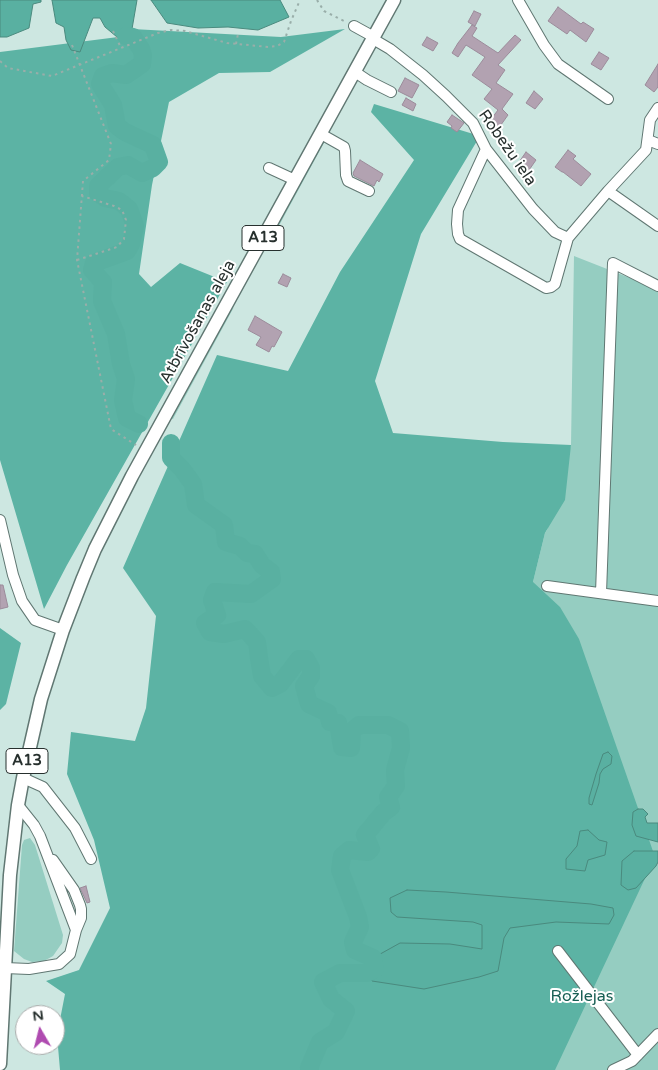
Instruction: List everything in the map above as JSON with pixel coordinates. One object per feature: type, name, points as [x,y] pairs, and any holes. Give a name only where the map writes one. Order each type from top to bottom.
[{"type":"main road","name":"Atbrīvošanas aleja","points":[[63,630],[95,549],[132,476],[374,38],[393,0]]},
{"type":"main road","name":"A13","points":[[0,1064],[10,875],[18,805],[41,699],[63,630]]},
{"type":"street","points":[[518,0],[544,45],[558,64],[608,99]]},
{"type":"street","name":"Robežu iela","points":[[354,26],[397,54],[446,96],[473,123],[486,149],[533,210],[555,232],[568,238]]},
{"type":"street","points":[[355,72],[391,92]]},
{"type":"street","points":[[486,149],[458,210],[457,224],[460,239],[546,288],[551,287],[555,284],[568,238],[653,142],[650,120],[658,108]]},
{"type":"street","points":[[321,134],[344,147],[348,181],[370,191]]},
{"type":"street","points":[[269,168],[295,180]]},
{"type":"street","points":[[608,191],[658,226]]},
{"type":"street","points":[[601,593],[613,263],[658,286]]},
{"type":"street","points":[[0,520],[13,575],[22,601],[35,620],[63,630]]},
{"type":"street","points":[[547,586],[658,601]]},
{"type":"street","points":[[23,778],[43,787],[75,828],[91,859]]},
{"type":"street","points":[[5,968],[29,969],[58,964],[70,954],[76,930],[40,836],[18,805]]},
{"type":"street","points":[[558,951],[638,1055]]},
{"type":"street","points":[[613,1070],[632,1060],[658,1034]]},
{"type":"path","points":[[0,61],[8,68],[52,76],[158,33],[171,30],[185,31],[227,44],[277,46],[284,42],[300,0]]},
{"type":"path","points":[[317,0],[324,11],[354,26]]},
{"type":"path","points":[[113,31],[120,48]]},
{"type":"path","points":[[236,44],[238,34]]},
{"type":"path","points":[[72,45],[111,144],[109,160],[83,181],[77,260],[111,429],[136,444]]},
{"type":"path","points":[[77,260],[117,247],[124,239],[126,220],[122,210],[81,196]]},
{"type":"green space","points":[[132,29],[281,37],[345,29],[270,72],[219,73],[169,102],[152,185],[139,274],[151,287],[180,263],[227,282],[44,609],[0,460],[0,52],[126,36]]},
{"type":"green space","points":[[374,104],[480,136],[421,234],[375,381],[393,433],[503,442],[571,445],[565,500],[545,533],[533,582],[560,607],[579,639],[655,857],[555,1070],[60,1070],[59,1055],[65,1055],[65,1005],[63,1005],[65,994],[46,981],[79,970],[110,908],[94,840],[67,774],[71,732],[135,741],[146,708],[156,616],[123,568],[217,355],[288,371],[340,272],[414,160],[371,112]]},
{"type":"green space","points":[[325,141],[266,250],[265,246]]},
{"type":"green space","name":"Rožlejas","points":[[574,256],[658,289],[658,1070],[520,1070],[533,582],[545,533],[571,445]]},
{"type":"green space","points":[[234,307],[173,419],[170,419],[228,313]]},
{"type":"green space","points":[[0,628],[21,643],[6,704],[0,710]]},
{"type":"green space","points":[[30,838],[35,845],[63,935],[62,943],[53,956],[44,961],[32,962],[24,959],[14,951],[22,845],[24,840]]},
{"type":"shaded area","points":[[0,0],[41,0],[41,2],[33,4],[29,28],[7,37],[0,37]]},
{"type":"shaded area","points":[[52,0],[137,0],[132,29],[126,36],[117,37],[105,27],[100,18],[93,18],[80,52],[71,50],[66,40],[64,27],[56,23]]},
{"type":"shaded area","points":[[151,0],[280,0],[289,17],[258,30],[228,27],[198,28],[167,23]]},
{"type":"shaded area","points":[[608,752],[612,756],[611,764],[603,769],[600,774],[592,805],[589,804],[589,798],[603,754]]},
{"type":"shaded area","points":[[643,809],[648,814],[645,817],[647,823],[658,823],[658,842],[636,836],[632,825],[633,812]]},
{"type":"shaded area","points":[[588,830],[599,840],[607,842],[605,855],[588,860],[585,871],[566,869],[566,859],[577,846],[580,831]]},
{"type":"shaded area","points":[[634,851],[658,851],[658,862],[636,888],[628,890],[621,885],[622,861]]},
{"type":"shaded area","points":[[407,890],[591,904],[613,908],[614,915],[609,924],[556,922],[510,928],[504,938],[498,971],[479,977],[424,989],[372,981],[367,973],[375,969],[373,958],[400,943],[450,944],[482,949],[482,925],[473,922],[397,917],[391,912],[390,898]]},
{"type":"building","points":[[558,7],[581,24],[583,22],[594,29],[586,42],[570,30],[567,34],[548,21]]},
{"type":"building","points":[[474,11],[481,14],[475,26],[468,22]]},
{"type":"building","points":[[472,25],[477,28],[472,36],[498,53],[515,35],[521,40],[498,65],[505,70],[496,83],[513,94],[502,109],[508,115],[498,129],[489,122],[498,110],[484,99],[492,89],[472,75],[485,57],[466,45],[458,57],[452,53]]},
{"type":"building","points":[[427,37],[438,43],[433,51],[422,45]]},
{"type":"building","points":[[599,52],[609,58],[601,70],[591,64]]},
{"type":"building","points":[[658,64],[658,87],[654,92],[645,85]]},
{"type":"building","points":[[405,78],[419,85],[412,98],[398,91]]},
{"type":"building","points":[[534,91],[543,99],[535,109],[526,103]]},
{"type":"building","points":[[406,98],[416,104],[413,111],[402,105]]},
{"type":"building","points":[[452,115],[464,123],[457,132],[447,122]]},
{"type":"building","points":[[568,150],[576,156],[573,159],[591,174],[581,186],[555,167]]},
{"type":"building","points":[[526,152],[536,160],[527,173],[517,165]]},
{"type":"building","points":[[360,160],[383,174],[379,182],[377,180],[374,186],[354,176],[353,173]]},
{"type":"building","points":[[283,274],[291,278],[287,287],[278,283]]},
{"type":"building","points":[[255,316],[282,332],[269,352],[256,345],[261,337],[248,330]]},
{"type":"building","points":[[0,585],[3,585],[8,607],[0,609]]},
{"type":"building","points":[[86,886],[90,902],[87,903],[80,888]]},
{"type":"waterway","points":[[126,36],[133,37],[141,49],[143,55],[142,64],[126,75],[112,73],[103,76],[100,84],[113,105],[117,126],[125,132],[153,145],[159,162],[153,168],[142,173],[128,165],[118,167],[98,186],[98,193],[105,198],[119,201],[129,209],[135,226],[131,244],[127,251],[94,263],[92,270],[103,282],[102,301],[116,334],[121,364],[126,379],[123,400],[127,418],[139,424]]},
{"type":"waterway","points":[[171,443],[171,458],[193,484],[196,505],[224,525],[226,542],[240,546],[247,553],[255,554],[262,565],[271,572],[272,579],[251,594],[215,592],[212,600],[217,615],[205,623],[210,632],[224,634],[245,629],[257,642],[262,676],[272,688],[280,684],[299,659],[306,659],[311,668],[311,676],[304,686],[309,704],[328,713],[330,722],[338,723],[342,747],[351,748],[352,731],[359,725],[388,725],[400,731],[401,748],[395,770],[396,786],[388,797],[391,807],[383,813],[365,835],[371,849],[368,852],[349,850],[342,856],[340,870],[360,927],[353,942],[355,950],[373,958],[375,969],[367,973],[340,973],[323,982],[331,999],[346,1011],[336,1032],[320,1042],[309,1068],[310,1070]]}]
